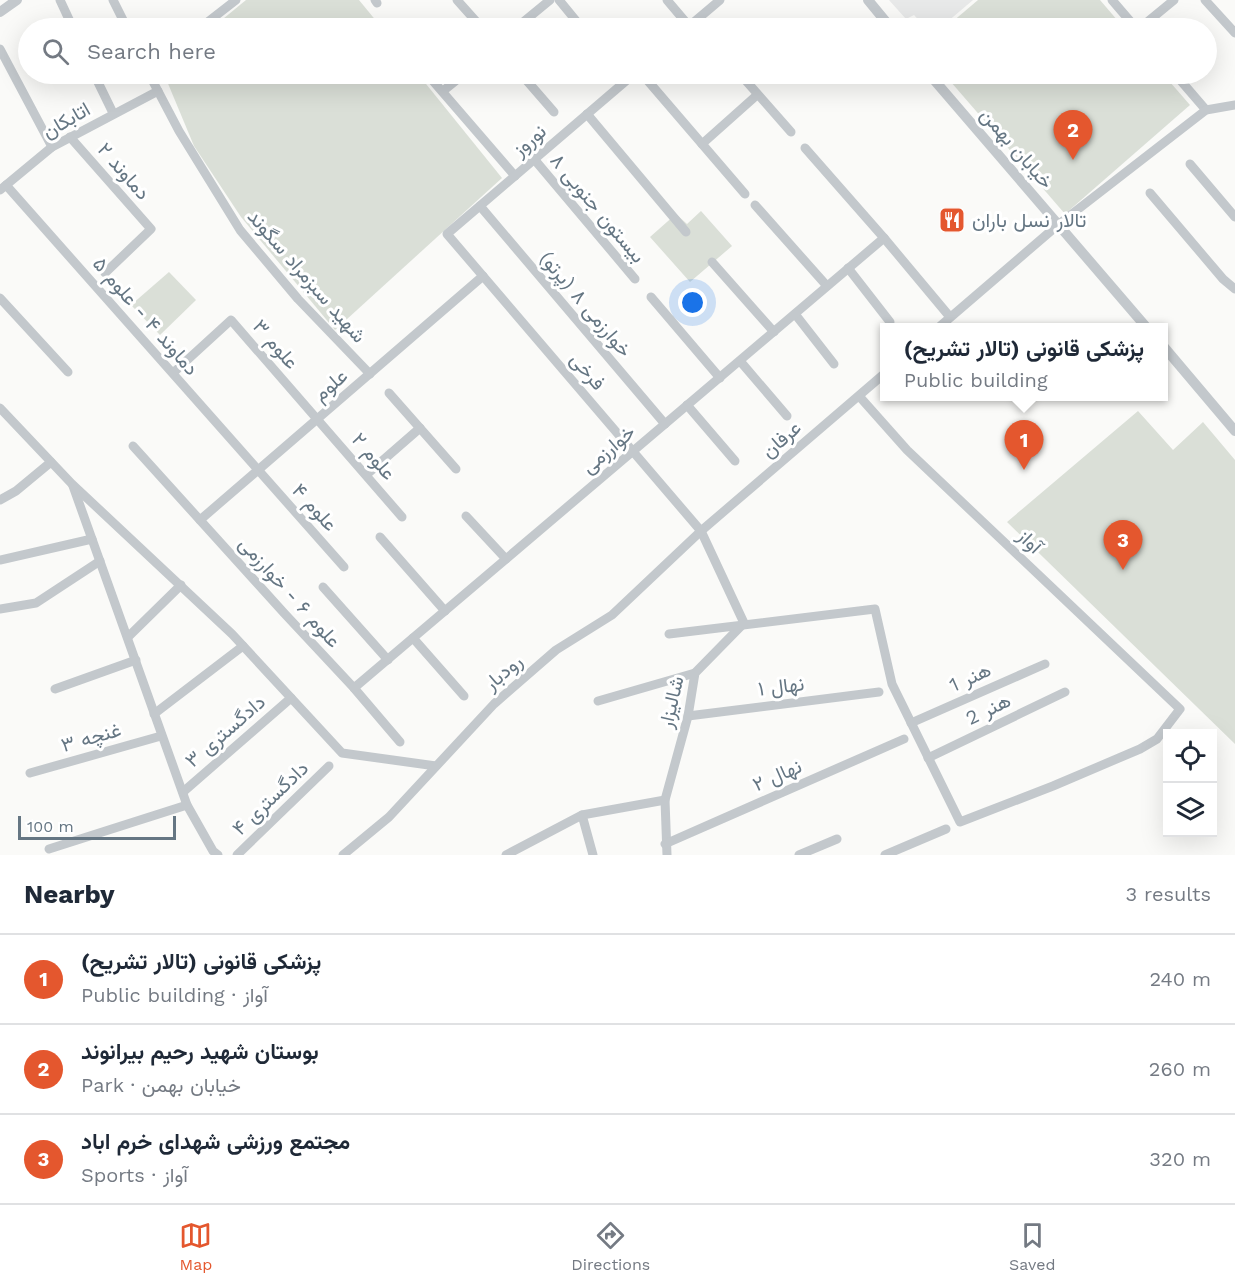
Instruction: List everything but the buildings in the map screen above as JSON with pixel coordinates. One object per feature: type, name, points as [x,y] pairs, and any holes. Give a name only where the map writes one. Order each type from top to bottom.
[{"type":"street","points":[[0,12],[16,0]]},
{"type":"street","points":[[60,0],[69,18]]},
{"type":"street","points":[[112,0],[122,18]]},
{"type":"street","points":[[219,0],[226,9]]},
{"type":"street","points":[[214,18],[236,0]]},
{"type":"street","points":[[457,0],[473,18]]},
{"type":"street","points":[[528,18],[550,0]]},
{"type":"street","points":[[559,0],[574,18]]},
{"type":"street","points":[[667,0],[681,18]]},
{"type":"street","points":[[699,18],[720,0]]},
{"type":"street","points":[[868,0],[883,18]]},
{"type":"street","points":[[1112,0],[1129,18]]},
{"type":"street","points":[[1151,18],[1174,0]]},
{"type":"street","points":[[1205,0],[1235,33]]},
{"type":"street","points":[[0,49],[18,83]]},
{"type":"street","points":[[19,84],[52,147]]},
{"type":"street","points":[[99,84],[113,113]]},
{"type":"street","name":"شهید سبزمراد سگوند","points":[[154,84],[179,131],[240,230],[298,299],[370,374]]},
{"type":"street","points":[[436,84],[515,176]]},
{"type":"street","points":[[443,91],[452,84]]},
{"type":"street","points":[[530,84],[554,112]]},
{"type":"street","name":"نوروز","points":[[447,234],[622,84]]},
{"type":"street","points":[[651,84],[745,194]]},
{"type":"street","points":[[748,84],[791,132]]},
{"type":"street","name":"خیابان بهمن","points":[[938,84],[1144,323]]},
{"type":"street","points":[[1184,84],[1206,110]]},
{"type":"street","name":"اتابکان","points":[[3,187],[52,147],[158,91]]},
{"type":"street","points":[[702,144],[757,95]]},
{"type":"street","points":[[943,323],[1059,224],[1206,110],[1235,105]]},
{"type":"street","points":[[587,114],[686,232]]},
{"type":"street","name":"دماوند ۲","points":[[70,137],[151,229],[105,273]]},
{"type":"street","points":[[805,148],[950,317]]},
{"type":"street","name":"بیستون جنوبی ۸","points":[[534,159],[635,279]]},
{"type":"street","points":[[1190,164],[1235,217]]},
{"type":"street","name":"دماوند ۴ - علوم ۵","points":[[3,187],[173,373],[258,471]]},
{"type":"street","points":[[1150,192],[1223,279],[1235,289]]},
{"type":"street","points":[[755,205],[827,286]]},
{"type":"street","name":"خوارزمی ۸ (پرتو)","points":[[480,206],[665,424]]},
{"type":"street","name":"فرخی","points":[[447,234],[701,531]]},
{"type":"street","name":"خوارزمی","points":[[354,688],[884,238]]},
{"type":"street","points":[[712,261],[774,332]]},
{"type":"street","points":[[848,268],[890,322]]},
{"type":"street","name":"علوم","points":[[200,520],[483,276]]},
{"type":"street","points":[[651,297],[720,378]]},
{"type":"street","points":[[0,298],[68,372]]},
{"type":"street","points":[[795,314],[834,364]]},
{"type":"street","name":"علوم ۳","points":[[173,373],[231,320],[318,419]]},
{"type":"street","points":[[1168,352],[1235,430]]},
{"type":"street","points":[[740,361],[787,416]]},
{"type":"street","name":"عرفان","points":[[701,531],[880,378]]},
{"type":"street","points":[[389,393],[456,469]]},
{"type":"street","name":"آواز","points":[[859,396],[907,450],[1180,709],[1157,739],[1140,749],[960,822],[928,758]]},
{"type":"street","points":[[687,405],[735,461]]},
{"type":"street","points":[[0,408],[72,484],[243,646],[342,753],[436,766]]},
{"type":"street","name":"علوم ۲","points":[[318,419],[402,517]]},
{"type":"street","points":[[366,475],[420,428]]},
{"type":"street","name":"علوم ۶ - خوارزمی","points":[[134,446],[354,688],[400,742]]},
{"type":"street","points":[[0,500],[16,491],[51,462]]},
{"type":"street","name":"علوم ۴","points":[[258,471],[344,567]]},
{"type":"street","points":[[72,484],[187,805],[213,851],[218,855]]},
{"type":"street","points":[[466,516],[506,559]]},
{"type":"street","points":[[701,531],[744,623]]},
{"type":"street","name":"رودبار","points":[[343,855],[389,817],[494,704],[556,650],[612,615],[701,531]]},
{"type":"street","points":[[380,537],[445,611]]},
{"type":"street","points":[[0,560],[92,539]]},
{"type":"street","points":[[0,609],[36,603],[100,561]]},
{"type":"street","points":[[128,637],[181,585]]},
{"type":"street","points":[[323,587],[388,660]]},
{"type":"street","points":[[669,634],[744,623],[874,609],[892,684],[928,758]]},
{"type":"street","name":"شالیزار","points":[[667,855],[665,800],[688,716],[696,673],[744,623]]},
{"type":"street","points":[[413,638],[464,696]]},
{"type":"street","points":[[154,714],[243,646]]},
{"type":"street","points":[[55,688],[136,660]]},
{"type":"street","name":"هنر 1","points":[[911,723],[1045,664]]},
{"type":"street","points":[[598,701],[696,673]]},
{"type":"street","name":"نهال ۱","points":[[688,716],[879,692]]},
{"type":"street","name":"هنر 2","points":[[928,758],[1065,692]]},
{"type":"street","name":"دادگستری ۳","points":[[183,792],[291,698]]},
{"type":"street","name":"غنچه ۳","points":[[30,773],[161,736]]},
{"type":"street","name":"نهال ۲","points":[[665,844],[904,739]]},
{"type":"street","name":"دادگستری ۴","points":[[237,855],[329,766]]},
{"type":"street","points":[[506,855],[582,815],[665,800]]},
{"type":"street","points":[[49,849],[187,805]]},
{"type":"street","points":[[582,815],[593,855]]},
{"type":"street","points":[[885,855],[946,829]]},
{"type":"street","points":[[799,855],[837,839]]},
{"type":"shaded area","points":[[246,0],[359,0],[374,18],[224,18]]},
{"type":"shaded area","points":[[889,0],[973,0],[952,18],[917,18],[914,15],[905,18]]},
{"type":"shaded area","points":[[978,0],[1100,0],[1115,18],[957,18]]},
{"type":"shaded area","points":[[168,84],[426,84],[502,178],[335,330],[241,217],[194,146]]},
{"type":"shaded area","points":[[953,84],[1172,84],[1190,105],[1065,214]]},
{"type":"shaded area","points":[[701,211],[732,246],[690,282],[650,237],[676,214],[687,224]]},
{"type":"shaded area","points":[[169,272],[196,300],[160,335],[131,305]]},
{"type":"shaded area","points":[[1138,411],[1173,450],[1203,422],[1235,460],[1235,744],[1007,522]]},
{"type":"place","name":"بوستان شهید رحیم بیرانوند","points":[[1073,160]]},
{"type":"place","name":"تالار نسل باران","points":[[952,220]]},
{"type":"place","name":"پزشکی قانونی (تالار تشریح)","points":[[1024,470]]},
{"type":"place","name":"مجتمع ورزشی شهدای خرم اباد","points":[[1123,570]]}]
